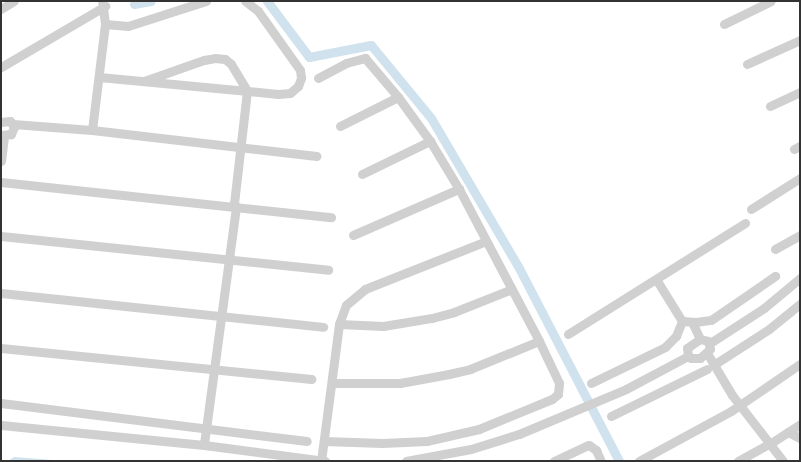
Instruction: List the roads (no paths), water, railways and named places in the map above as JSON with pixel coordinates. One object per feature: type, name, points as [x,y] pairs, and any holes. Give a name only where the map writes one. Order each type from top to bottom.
[{"type":"street","points":[[1,9],[14,1]]},
{"type":"street","points":[[106,24],[128,26],[206,1]]},
{"type":"street","points":[[99,77],[247,91],[290,93],[298,86],[301,78],[300,70],[258,11],[245,1]]},
{"type":"street","points":[[724,24],[771,1]]},
{"type":"street","points":[[1,67],[104,4],[106,24],[92,130]]},
{"type":"street","points":[[747,64],[800,40]]},
{"type":"street","points":[[144,81],[215,58],[225,59],[231,64],[247,91],[234,203],[236,207],[227,261],[204,446]]},
{"type":"street","points":[[318,78],[346,63],[365,58],[398,97],[430,141],[459,189],[559,383],[558,394],[552,399],[479,429],[427,441],[382,444],[324,441]]},
{"type":"street","points":[[770,106],[800,92]]},
{"type":"street","points":[[340,126],[398,97]]},
{"type":"street","points":[[1,122],[6,120],[13,124],[92,130],[316,156]]},
{"type":"street","points":[[1,161],[2,135],[11,134],[14,131],[13,124]]},
{"type":"street","points":[[362,174],[430,141]]},
{"type":"street","points":[[751,209],[800,178]]},
{"type":"street","points":[[1,182],[331,217]]},
{"type":"street","points":[[353,235],[459,189]]},
{"type":"street","points":[[568,334],[745,223]]},
{"type":"street","points":[[775,249],[800,235]]},
{"type":"street","points":[[1,236],[328,270]]},
{"type":"street","points":[[321,461],[333,382],[339,324],[346,305],[365,290],[486,241]]},
{"type":"street","points":[[591,383],[671,343],[681,325],[711,320],[775,276]]},
{"type":"street","points":[[710,343],[764,308],[800,278]]},
{"type":"street","points":[[656,279],[690,345]]},
{"type":"street","points":[[339,324],[383,326],[432,318],[454,312],[512,289]]},
{"type":"street","points":[[1,293],[221,314],[323,327]]},
{"type":"street","points":[[611,416],[713,369],[800,304]]},
{"type":"street","points":[[692,322],[700,339],[710,343]]},
{"type":"street","points":[[688,356],[687,348],[700,339]]},
{"type":"street","points":[[333,382],[400,383],[450,374],[539,341]]},
{"type":"street","points":[[406,461],[471,449],[519,434],[626,389],[688,356],[691,358],[704,355],[710,348],[710,343]]},
{"type":"street","points":[[1,348],[311,379]]},
{"type":"street","points":[[704,355],[739,405],[771,443],[783,461]]},
{"type":"street","points":[[639,461],[739,405],[800,364]]},
{"type":"street","points":[[1,403],[306,441]]},
{"type":"street","points":[[738,461],[800,424]]},
{"type":"street","points":[[1,426],[204,446],[325,461]]},
{"type":"street","points":[[788,432],[800,438]]},
{"type":"street","points":[[554,461],[589,445],[596,450],[601,461]]},
{"type":"water","points":[[14,457],[52,460],[53,461],[8,461]]},
{"type":"waterway","points":[[134,4],[151,1]]},
{"type":"waterway","points":[[267,1],[309,57],[371,45],[431,118],[519,268],[619,461]]}]
